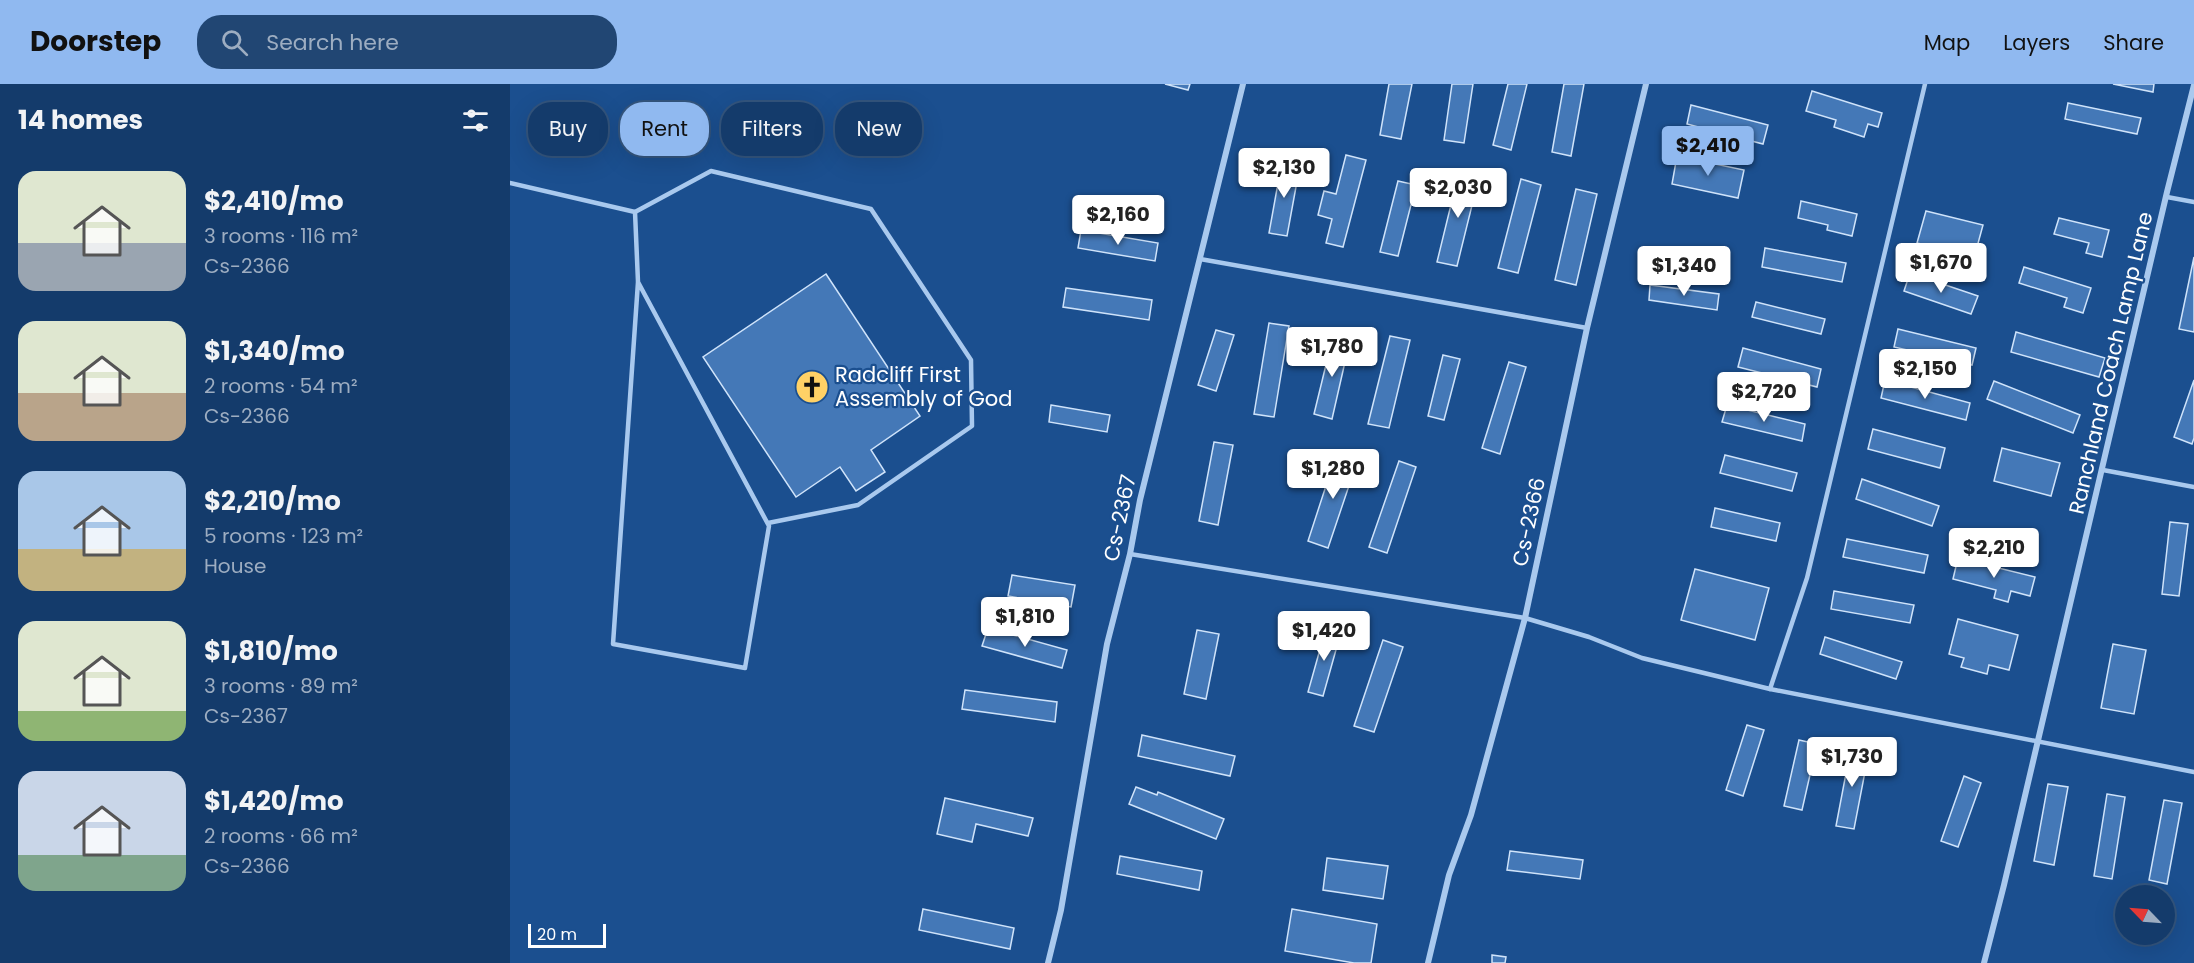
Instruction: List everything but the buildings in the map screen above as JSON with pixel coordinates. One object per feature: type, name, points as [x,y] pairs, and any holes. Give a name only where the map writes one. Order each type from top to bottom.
[{"type":"street","name":"Cs-2367","points":[[1048,963],[1061,910],[1107,644],[1130,554],[1140,500],[1243,84]]},
{"type":"street","name":"Cs-2366","points":[[1428,963],[1449,875],[1471,815],[1526,618],[1587,328],[1646,84]]},
{"type":"street","name":"Ranchland Coach Lamp Lane","points":[[1984,963],[2194,86]]},
{"type":"lane","points":[[1770,689],[1807,578],[1925,84]]},
{"type":"lane","points":[[510,183],[634,212],[711,171],[871,209],[971,360],[972,426],[858,505],[768,523]]},
{"type":"lane","points":[[2167,197],[2194,202]]},
{"type":"lane","points":[[634,212],[638,282],[613,644],[745,668],[769,526],[638,282]]},
{"type":"lane","points":[[1200,259],[1587,328]]},
{"type":"lane","points":[[2103,470],[2194,487]]},
{"type":"lane","points":[[1130,554],[1526,618],[1589,637],[1642,658],[1770,689],[2194,772]]},
{"type":"place","name":"Radcliff First Assembly of God","points":[[812,387]]}]
